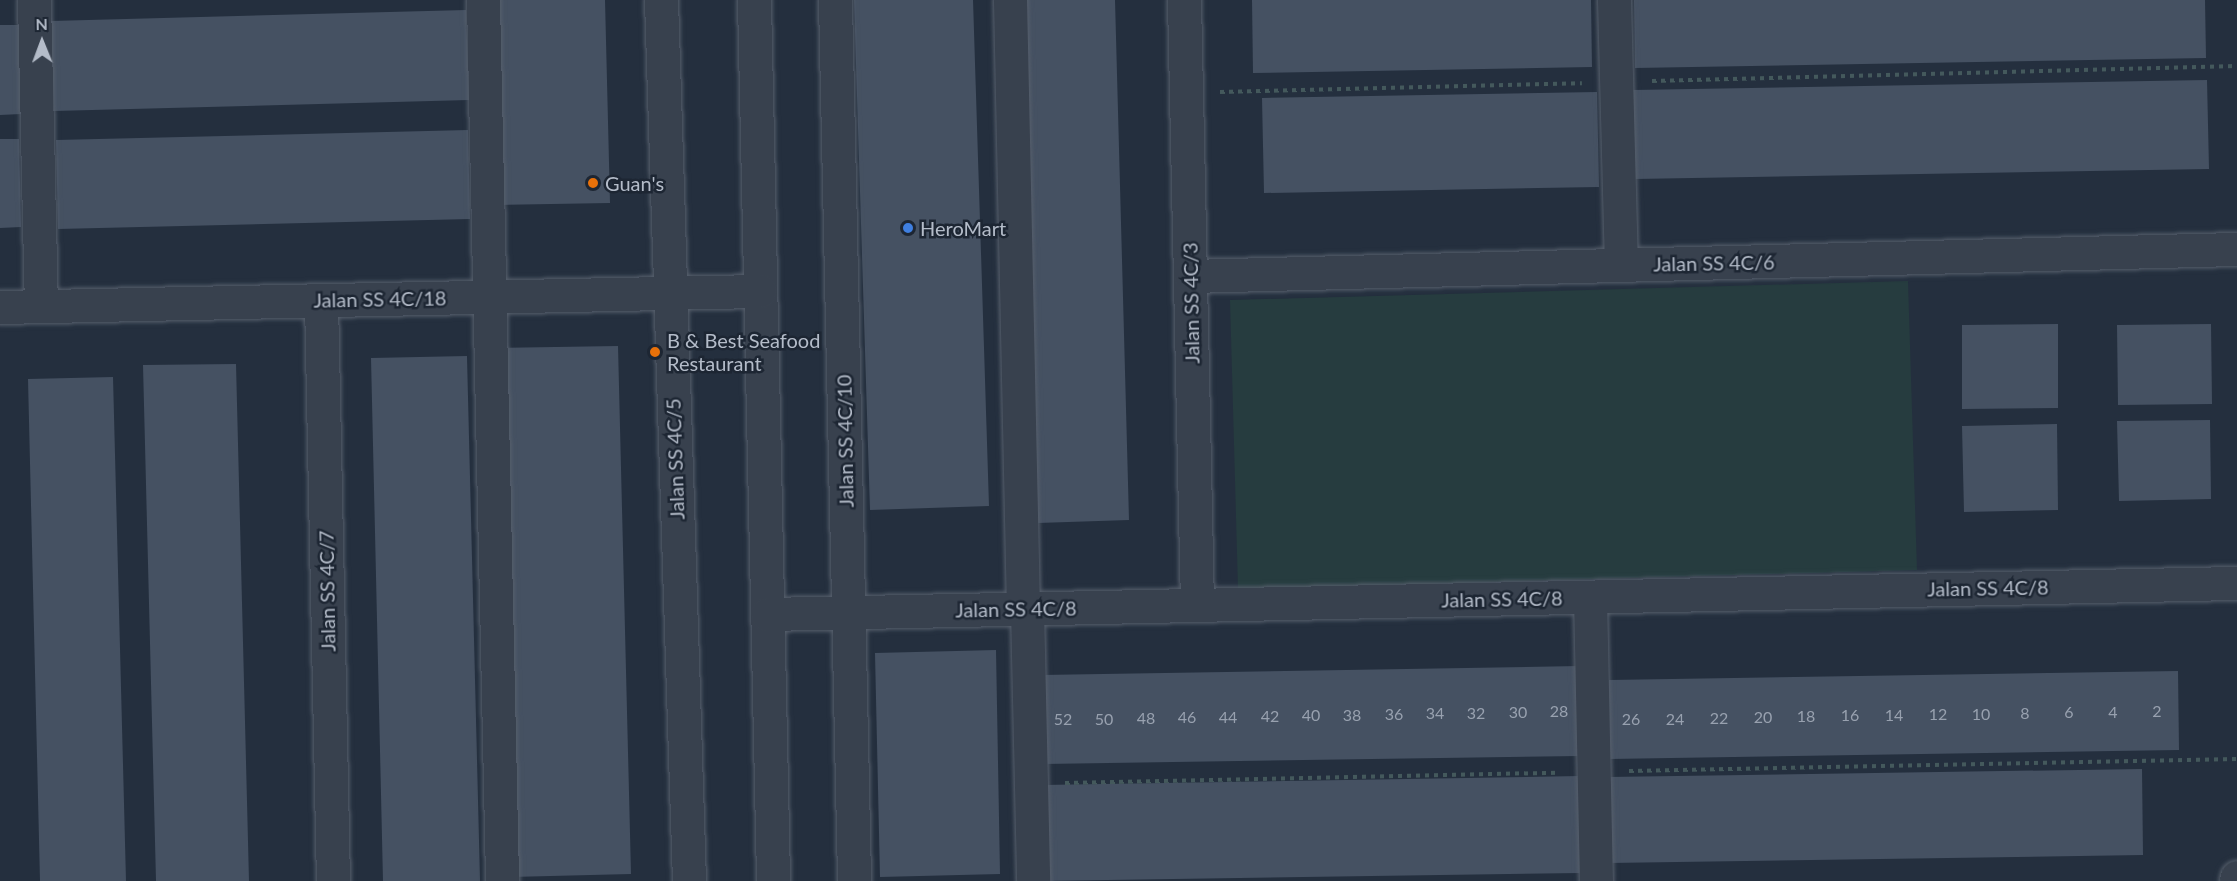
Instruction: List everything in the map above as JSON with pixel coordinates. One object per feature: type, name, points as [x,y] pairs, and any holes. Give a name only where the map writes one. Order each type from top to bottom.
[{"type":"street","points":[[34,0],[41,306]]},
{"type":"street","points":[[483,0],[502,881]]},
{"type":"street","name":"Jalan SS 4C/5","points":[[661,0],[689,881]]},
{"type":"street","points":[[754,0],[772,881]]},
{"type":"street","name":"Jalan SS 4C/10","points":[[836,0],[854,881]]},
{"type":"street","points":[[1010,0],[1033,881]]},
{"type":"street","name":"Jalan SS 4C/3","points":[[1184,0],[1197,605]]},
{"type":"street","points":[[1614,0],[1621,265]]},
{"type":"street","name":"Jalan SS 4C/6","points":[[1190,276],[2237,249]]},
{"type":"street","name":"Jalan SS 4C/18","points":[[0,307],[760,291]]},
{"type":"street","name":"Jalan SS 4C/7","points":[[321,300],[333,881]]},
{"type":"street","name":"Jalan SS 4C/8","points":[[767,614],[2237,583]]},
{"type":"street","points":[[1590,597],[1596,881]]},
{"type":"path","points":[[1186,93],[2237,66]]},
{"type":"path","points":[[1031,784],[2237,759]]},
{"type":"green space","points":[[1908,281],[1917,570],[1238,589],[1230,300]]},
{"type":"building","points":[[493,0],[605,0],[610,203],[498,205]]},
{"type":"building","points":[[854,0],[973,0],[989,506],[870,510]]},
{"type":"building","points":[[1024,0],[1115,0],[1129,520],[1038,523]]},
{"type":"building","points":[[1252,0],[1591,0],[1592,67],[1253,73]]},
{"type":"building","points":[[1634,0],[2205,0],[2206,58],[1635,68]]},
{"type":"building","points":[[466,10],[469,100],[54,111],[51,21]]},
{"type":"building","points":[[0,25],[19,25],[21,114],[0,115]]},
{"type":"building","points":[[2207,80],[2209,169],[1635,179],[1633,90]]},
{"type":"building","points":[[1597,92],[1599,187],[1264,193],[1262,98]]},
{"type":"building","points":[[468,130],[470,219],[58,229],[56,140]]},
{"type":"building","points":[[0,139],[19,139],[21,227],[0,228]]},
{"type":"building","points":[[2058,324],[2058,408],[1962,409],[1962,325]]},
{"type":"building","points":[[2211,324],[2212,404],[2118,405],[2117,325]]},
{"type":"building","points":[[618,346],[631,874],[511,877],[498,348]]},
{"type":"building","points":[[467,356],[480,881],[383,881],[371,358]]},
{"type":"building","points":[[236,364],[249,881],[156,881],[143,365]]},
{"type":"building","points":[[113,377],[126,881],[40,881],[28,379]]},
{"type":"building","points":[[2210,420],[2211,499],[2119,501],[2117,421]]},
{"type":"building","points":[[2057,424],[2058,510],[1964,512],[1962,426]]},
{"type":"building","points":[[996,650],[1000,874],[880,877],[875,653]]},
{"type":"building","points":[[1579,666],[1580,756],[1043,764],[1041,675]]},
{"type":"building","points":[[2178,671],[2179,750],[1610,759],[1609,680]]},
{"type":"building","points":[[2142,769],[2143,855],[1609,863],[1607,777]]},
{"type":"building","points":[[1580,776],[1581,873],[1043,881],[1042,785]]},
{"type":"place","name":"Guan's","points":[[593,183]]},
{"type":"place","name":"HeroMart","points":[[908,228]]},
{"type":"place","name":"B & Best Seafood Restaurant","points":[[655,352]]}]
